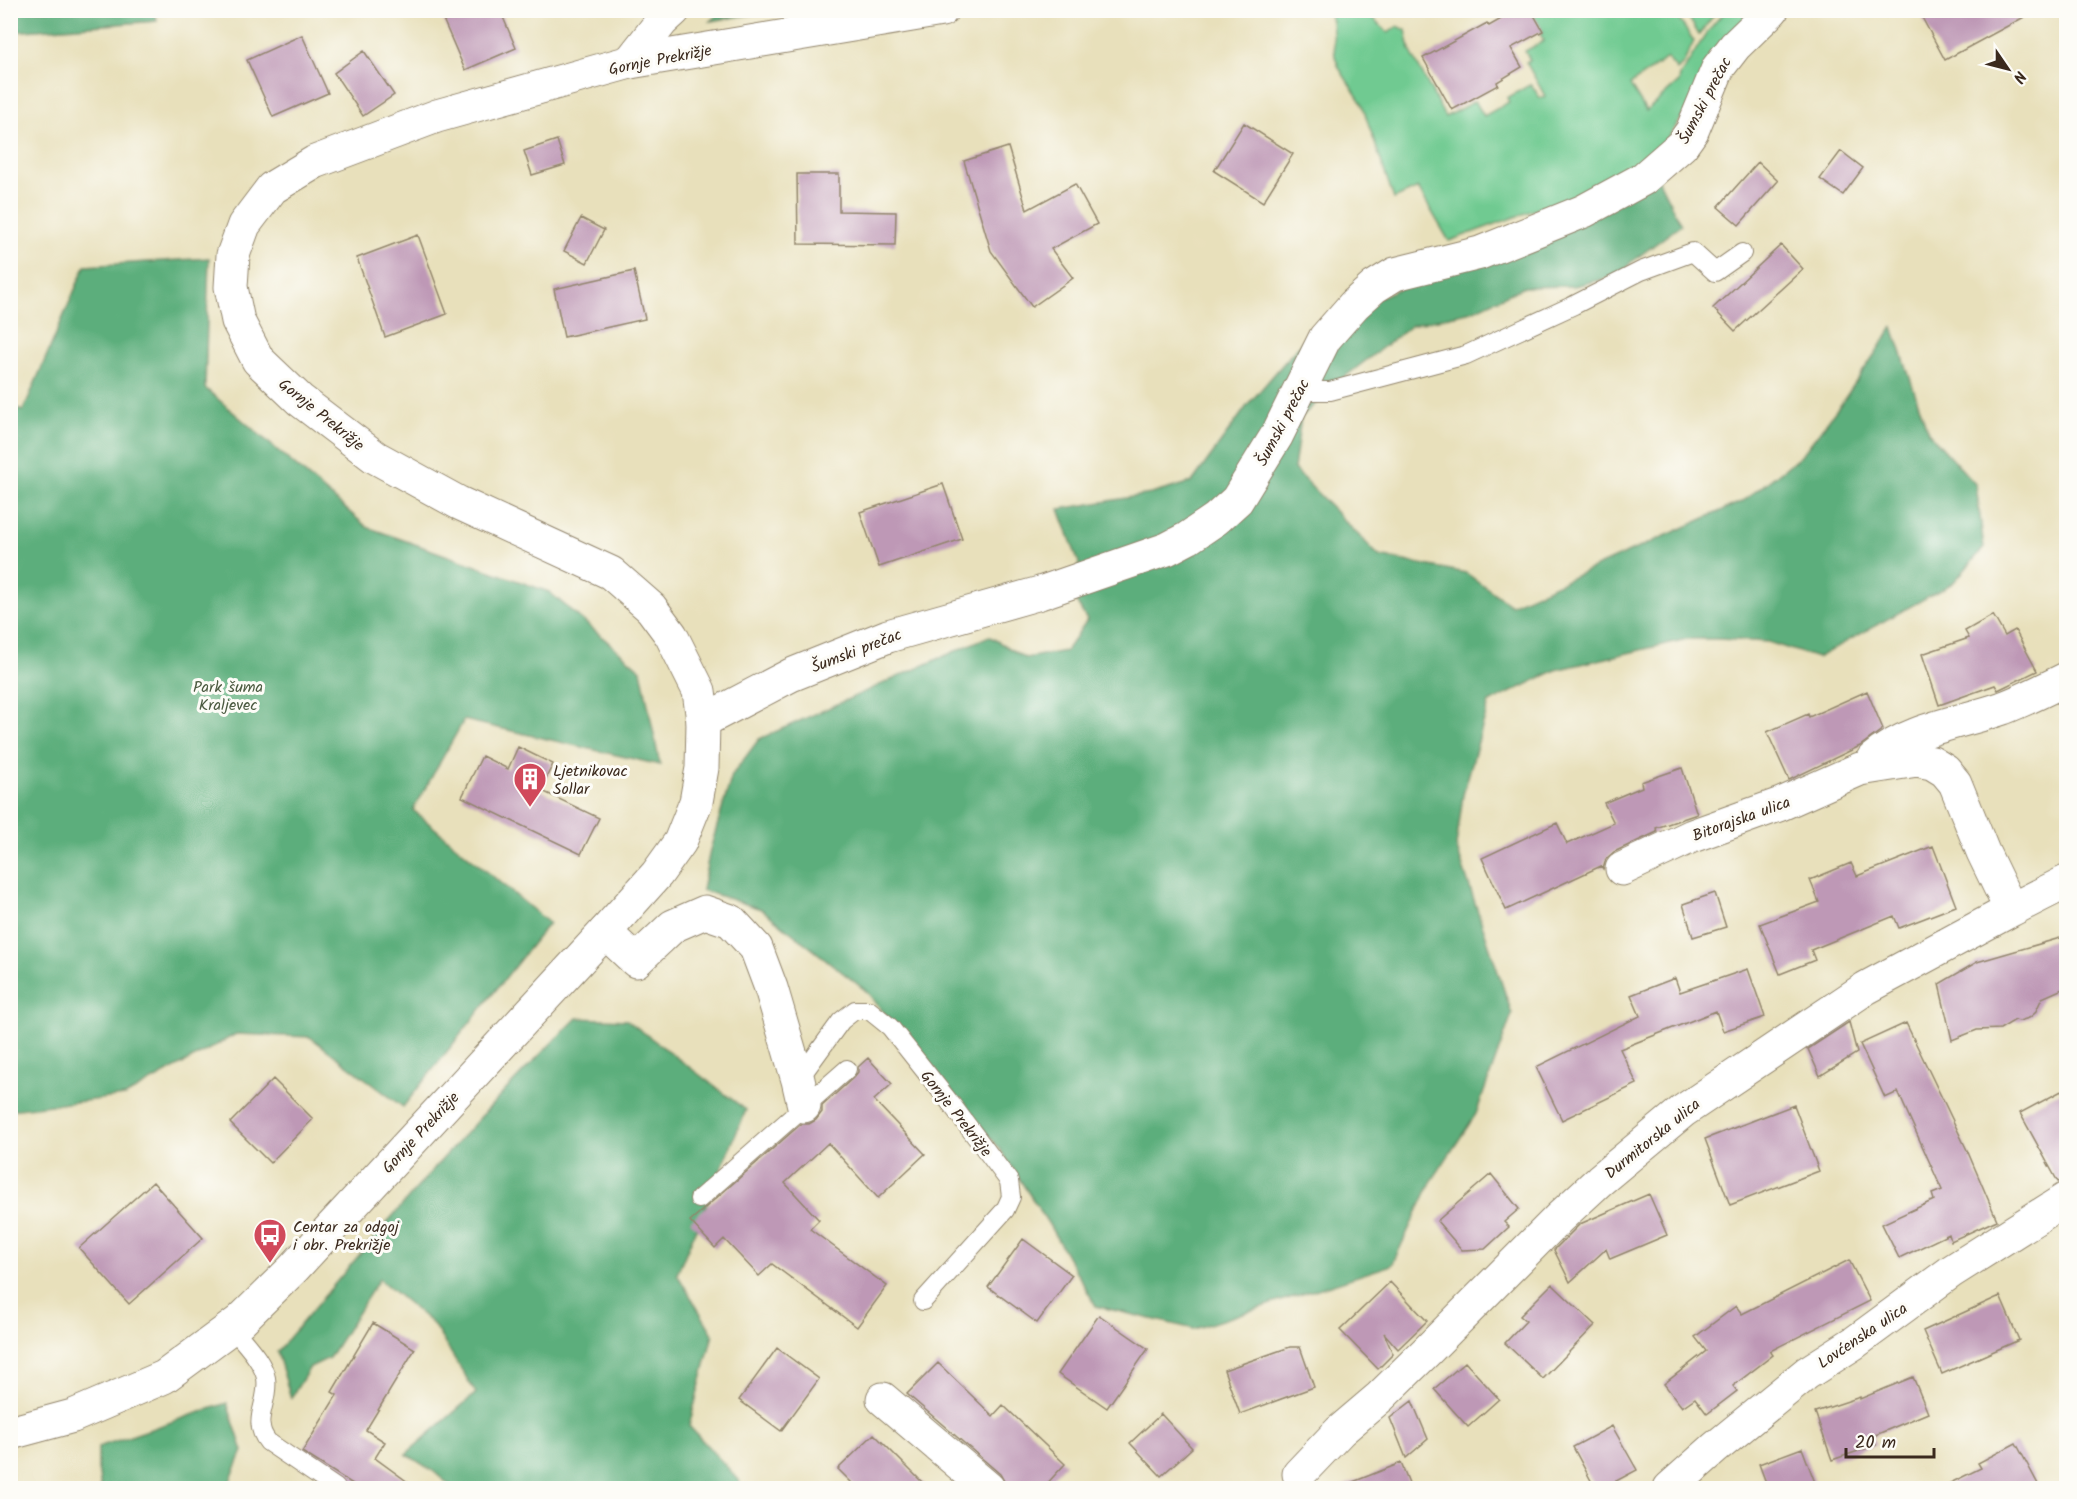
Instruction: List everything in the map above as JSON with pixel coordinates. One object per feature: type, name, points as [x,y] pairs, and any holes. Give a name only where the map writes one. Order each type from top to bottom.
[{"type":"street","points":[[630,62],[662,21],[674,10]]},
{"type":"street","name":"Gornje Prekrižje","points":[[10,1434],[73,1416],[164,1377],[232,1327],[293,1269],[657,874],[680,842],[696,802],[702,768],[703,721],[699,691],[671,635],[651,608],[610,573],[459,503],[375,457],[300,400],[258,360],[238,321],[231,287],[233,255],[244,225],[272,188],[315,162],[437,116],[630,62],[942,10]]},
{"type":"street","name":"Šumski prečac","points":[[703,721],[791,675],[888,636],[1059,586],[1167,549],[1188,538],[1216,519],[1237,500],[1272,444],[1325,338],[1354,305],[1374,287],[1395,274],[1480,253],[1584,211],[1643,179],[1682,145],[1692,131],[1718,68],[1735,46],[1772,10]]},
{"type":"street","name":"Bitorajska ulica","points":[[1860,769],[1879,754],[1901,742],[1946,725],[2004,708],[2067,679]]},
{"type":"street","name":"Bitorajska ulica","points":[[1622,869],[1692,836],[1780,804],[1860,769],[1917,760],[1932,763],[1945,771],[1955,783],[1983,852],[2011,910]]},
{"type":"street","name":"Durmitorska ulica","points":[[1299,1474],[1340,1431],[1427,1352],[1559,1218],[1600,1180],[1683,1111],[1866,988],[2067,882]]},
{"type":"street","points":[[605,932],[636,961],[673,926],[705,912],[731,921],[756,948],[771,988],[801,1093]]},
{"type":"street","name":"Lovćenska ulica","points":[[1670,1488],[1807,1372],[1854,1343],[1952,1271],[2067,1199]]},
{"type":"street","points":[[883,1400],[988,1488]]},
{"type":"lane","points":[[1299,391],[1330,392],[1466,355],[1641,271],[1693,252],[1715,273],[1742,253]]},
{"type":"lane","name":"Gornje Prekrižje","points":[[801,1093],[841,1021],[855,1010],[869,1010],[890,1027],[1009,1181],[1011,1197],[1005,1210],[923,1301]]},
{"type":"lane","points":[[699,1199],[801,1093],[847,1068]]},
{"type":"lane","points":[[232,1327],[255,1357],[266,1378],[260,1421],[262,1434],[268,1442],[336,1488]]},
{"type":"green space","points":[[11,10],[155,11],[157,21],[11,32]]},
{"type":"green space","points":[[722,10],[774,11],[710,21]]},
{"type":"green space","points":[[1329,11],[1378,11],[1372,17],[1388,33],[1398,26],[1406,30],[1410,50],[1445,117],[1475,101],[1484,116],[1509,102],[1507,98],[1531,84],[1540,98],[1545,96],[1526,62],[1530,60],[1525,51],[1544,41],[1540,34],[1543,32],[1531,11],[1673,11],[1694,41],[1683,64],[1677,70],[1667,58],[1630,85],[1646,111],[1679,82],[1680,76],[1701,42],[1726,11],[1762,11],[1695,98],[1654,158],[1586,191],[1449,241],[1418,188],[1394,199],[1361,102],[1339,68],[1335,56]]},
{"type":"green space","points":[[1689,11],[1717,11],[1699,35],[1686,13]]},
{"type":"green space","points":[[1658,179],[1681,225],[1630,263],[1622,275],[1574,286],[1524,287],[1472,311],[1412,325],[1342,379],[1301,417],[1294,469],[1379,556],[1466,573],[1511,605],[1743,501],[1801,456],[1843,401],[1893,327],[1928,432],[1976,485],[1984,548],[1953,583],[1817,658],[1768,642],[1687,639],[1556,670],[1489,703],[1463,795],[1456,846],[1512,1014],[1476,1114],[1431,1182],[1392,1265],[1194,1329],[1096,1306],[1048,1223],[1000,1149],[865,990],[761,909],[702,890],[710,850],[732,775],[759,739],[989,636],[1025,658],[1066,651],[1087,620],[1072,595],[1079,563],[1059,509],[1151,494],[1192,482],[1247,406],[1318,323]]},
{"type":"green space","name":"Park šuma Kraljevec","points":[[209,258],[205,388],[367,527],[549,592],[641,670],[660,765],[464,720],[413,810],[549,923],[403,1107],[310,1037],[236,1034],[125,1096],[11,1110],[11,406],[23,411],[85,266]]},
{"type":"green space","points":[[577,1018],[627,1020],[746,1110],[677,1274],[713,1334],[689,1426],[739,1480],[741,1488],[453,1488],[433,1471],[406,1454],[476,1393],[433,1324],[379,1279],[329,1358],[310,1367],[291,1398],[277,1352],[460,1139]]},
{"type":"green space","points":[[227,1403],[243,1451],[227,1488],[101,1488],[98,1447]]},
{"type":"building","points":[[439,10],[500,10],[516,48],[465,70]]},
{"type":"building","points":[[1517,10],[1531,10],[1543,31],[1511,48],[1522,67],[1497,82],[1498,85],[1452,110],[1423,58],[1487,23],[1489,26]]},
{"type":"building","points":[[1918,10],[2037,10],[1945,60]]},
{"type":"building","points":[[302,35],[328,93],[273,117],[247,60]]},
{"type":"building","points":[[364,51],[394,95],[363,116],[334,73]]},
{"type":"building","points":[[1244,123],[1293,154],[1263,202],[1214,171]]},
{"type":"building","points":[[557,140],[565,165],[532,175],[524,151]]},
{"type":"building","points":[[1008,147],[1027,210],[1075,184],[1097,224],[1051,249],[1073,278],[1032,307],[991,251],[964,161]]},
{"type":"building","points":[[1841,151],[1863,168],[1843,195],[1820,179]]},
{"type":"building","points":[[1758,162],[1778,181],[1739,225],[1718,207]]},
{"type":"building","points":[[797,174],[839,174],[839,211],[896,212],[895,245],[798,244]]},
{"type":"building","points":[[581,218],[604,230],[587,263],[564,251]]},
{"type":"building","points":[[418,235],[447,314],[385,337],[357,258]]},
{"type":"building","points":[[1781,245],[1803,269],[1735,331],[1713,308]]},
{"type":"building","points":[[634,271],[645,319],[564,337],[554,289]]},
{"type":"building","points":[[943,484],[962,539],[879,567],[860,512]]},
{"type":"building","points":[[1993,615],[2005,636],[2015,630],[2037,671],[1998,690],[1995,685],[1939,705],[1922,654],[1969,638],[1965,631]]},
{"type":"building","points":[[1867,691],[1883,729],[1860,746],[1789,780],[1767,732],[1808,714],[1809,717]]},
{"type":"building","name":"Ljetnikovac Sollar","points":[[518,747],[553,764],[540,790],[599,818],[581,854],[462,797],[482,756],[508,769]]},
{"type":"building","points":[[1682,768],[1697,814],[1656,828],[1657,832],[1614,852],[1606,859],[1603,869],[1601,866],[1506,910],[1482,858],[1557,823],[1567,844],[1614,823],[1604,803],[1642,787],[1641,782]]},
{"type":"building","points":[[1933,846],[1956,906],[1899,928],[1894,916],[1811,950],[1815,960],[1780,974],[1760,924],[1819,902],[1810,880],[1851,863],[1857,876]]},
{"type":"building","points":[[1715,893],[1726,927],[1693,937],[1683,904]]},
{"type":"building","points":[[2067,936],[2067,987],[2042,998],[2035,1013],[2029,1018],[2015,1020],[2000,1029],[1977,1030],[1952,1040],[1939,984],[1977,962]]},
{"type":"building","points":[[1748,969],[1765,1017],[1723,1031],[1716,1011],[1620,1049],[1637,1084],[1562,1120],[1536,1067],[1640,1016],[1631,995],[1675,978],[1680,992]]},
{"type":"building","points":[[1849,1022],[1857,1053],[1820,1076],[1808,1049]]},
{"type":"building","points":[[1906,1023],[1967,1150],[1997,1220],[1951,1241],[1949,1234],[1899,1258],[1882,1224],[1934,1200],[1932,1194],[1942,1190],[1898,1092],[1885,1098],[1860,1044]]},
{"type":"building","points":[[868,1058],[892,1084],[874,1100],[925,1154],[878,1198],[828,1143],[785,1183],[819,1220],[810,1229],[887,1286],[857,1327],[772,1264],[759,1276],[724,1239],[715,1248],[690,1221],[801,1124],[809,1124],[816,1120],[822,1112],[822,1106],[854,1077],[858,1072],[858,1067]]},
{"type":"building","points":[[273,1079],[313,1119],[270,1163],[230,1123]]},
{"type":"building","points":[[2067,1088],[2067,1180],[2058,1182],[2020,1113]]},
{"type":"building","points":[[1794,1105],[1819,1171],[1730,1205],[1705,1139]]},
{"type":"building","points":[[1491,1174],[1519,1209],[1504,1222],[1509,1227],[1485,1249],[1462,1250],[1437,1221]]},
{"type":"building","points":[[153,1182],[203,1238],[129,1304],[79,1248]]},
{"type":"building","points":[[1649,1194],[1667,1235],[1610,1259],[1606,1249],[1570,1282],[1554,1250],[1580,1224]]},
{"type":"building","points":[[1023,1239],[1072,1275],[1037,1323],[988,1287]]},
{"type":"building","points":[[1849,1260],[1870,1301],[1770,1351],[1773,1355],[1733,1386],[1737,1391],[1707,1414],[1695,1398],[1682,1407],[1664,1384],[1706,1351],[1695,1337],[1736,1306],[1742,1314]]},
{"type":"building","points":[[1390,1282],[1427,1321],[1398,1349],[1384,1333],[1393,1354],[1378,1369],[1340,1330]]},
{"type":"building","points":[[1552,1284],[1595,1325],[1543,1379],[1505,1343],[1526,1321],[1520,1316]]},
{"type":"building","points":[[2000,1296],[2019,1340],[1942,1374],[1923,1331]]},
{"type":"building","points":[[1099,1315],[1148,1349],[1107,1408],[1058,1374]]},
{"type":"building","points":[[373,1323],[415,1349],[366,1430],[385,1442],[375,1458],[416,1488],[359,1488],[302,1452],[337,1395],[332,1392]]},
{"type":"building","points":[[1290,1347],[1300,1347],[1314,1387],[1240,1414],[1224,1370]]},
{"type":"building","points":[[777,1348],[819,1379],[781,1431],[739,1400]]},
{"type":"building","points":[[1465,1362],[1499,1399],[1468,1427],[1434,1389]]},
{"type":"building","points":[[938,1363],[993,1416],[1003,1405],[1065,1464],[1043,1488],[1008,1488],[1000,1474],[907,1394]]},
{"type":"building","points":[[1913,1377],[1928,1413],[1873,1436],[1876,1445],[1832,1460],[1815,1412],[1860,1397],[1860,1399]]},
{"type":"building","points":[[1412,1401],[1428,1439],[1406,1458],[1390,1418]]},
{"type":"building","points":[[1161,1414],[1192,1448],[1161,1476],[1130,1443]]},
{"type":"building","points":[[1612,1426],[1637,1470],[1603,1488],[1595,1488],[1573,1447]]},
{"type":"building","points":[[874,1434],[928,1488],[857,1488],[838,1469]]},
{"type":"building","points":[[2016,1443],[2040,1488],[1940,1488],[1981,1468],[1978,1463]]},
{"type":"building","points":[[1802,1448],[1817,1488],[1768,1488],[1759,1464]]},
{"type":"building","points":[[1401,1463],[1411,1488],[1340,1488],[1340,1487]]},
{"type":"place","name":"Ljetnikovac Sollar","points":[[530,808]]},
{"type":"place","name":"Centar za odgoj i obr. Prekrižje","points":[[270,1264]]}]
